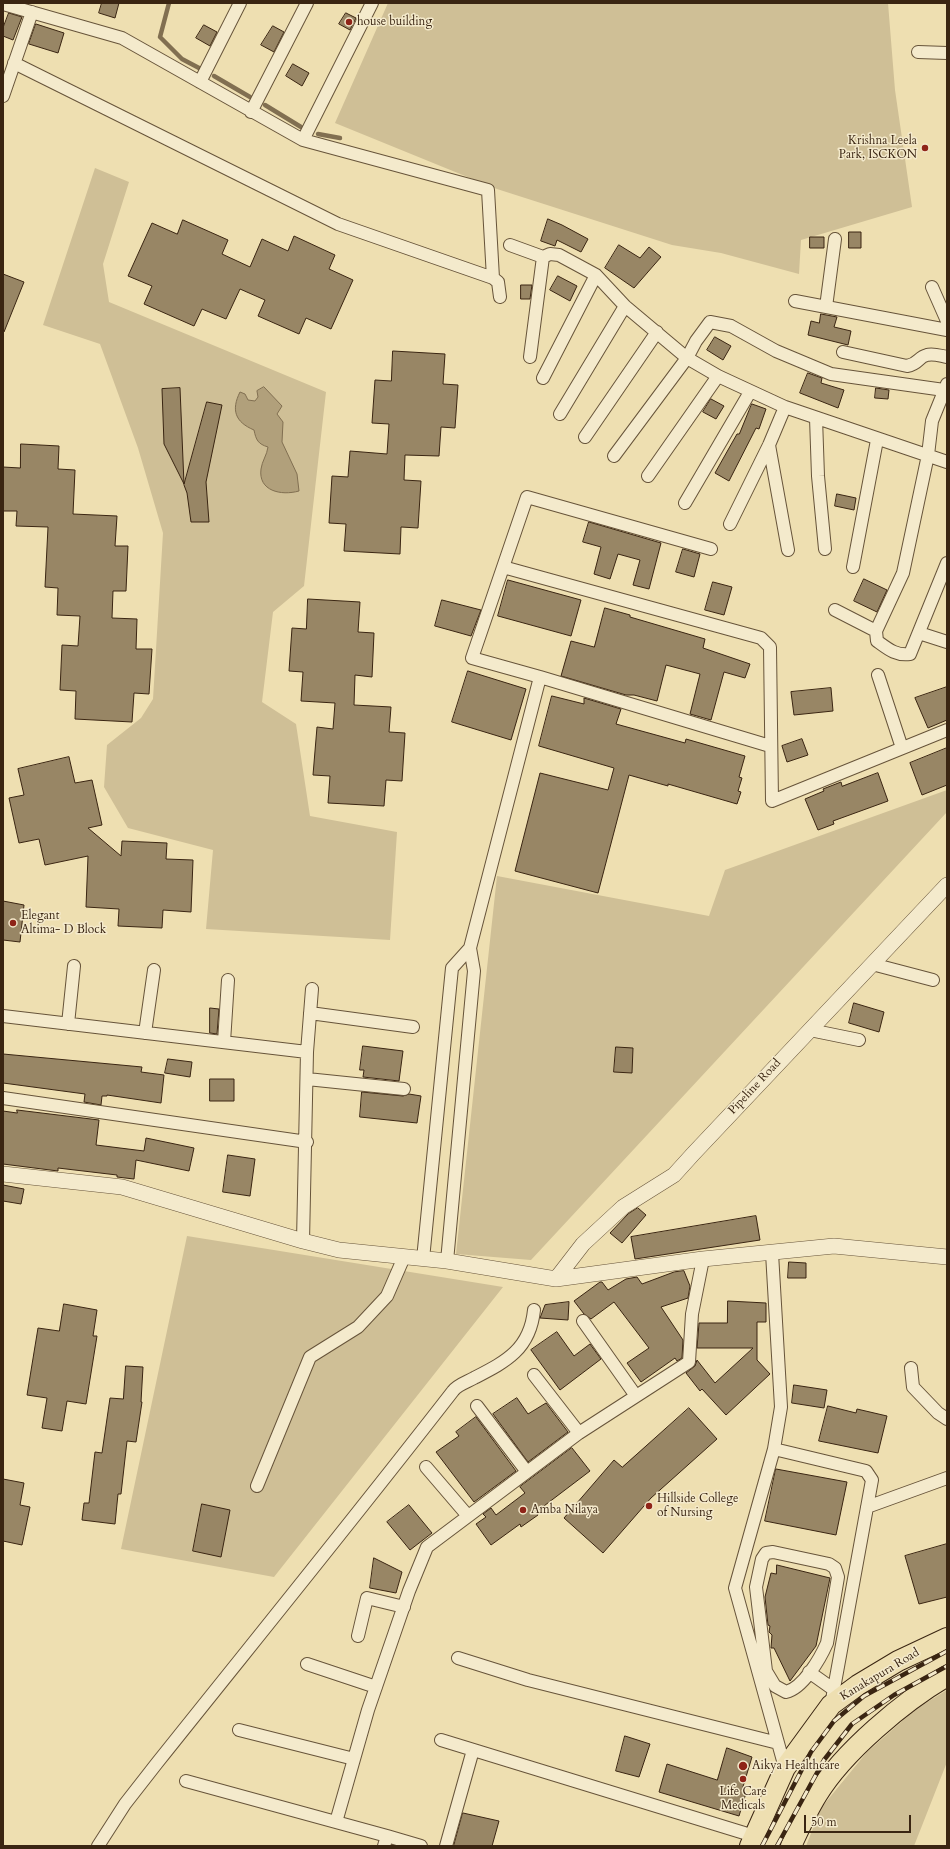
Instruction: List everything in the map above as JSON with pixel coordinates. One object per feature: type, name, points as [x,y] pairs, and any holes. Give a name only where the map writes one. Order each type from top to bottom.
[{"type":"highway","name":"Kanakapura Road","points":[[752,1841],[785,1768],[832,1697],[858,1686],[898,1661],[947,1638]]},
{"type":"highway","points":[[791,1846],[818,1794],[843,1762],[886,1720],[947,1676]]},
{"type":"street","points":[[200,82],[240,3]]},
{"type":"street","points":[[251,112],[307,3]]},
{"type":"street","points":[[303,140],[372,3]]},
{"type":"street","points":[[3,4],[122,38],[303,140],[488,190],[493,278]]},
{"type":"street","points":[[3,96],[32,12]]},
{"type":"street","points":[[918,52],[947,53]]},
{"type":"street","points":[[14,63],[338,224],[493,278],[498,282],[500,297]]},
{"type":"street","points":[[826,307],[835,239]]},
{"type":"street","points":[[510,245],[543,257],[550,254],[559,255],[596,275],[625,306],[687,358],[750,392],[785,407],[877,440],[947,462]]},
{"type":"street","points":[[530,357],[543,257]]},
{"type":"street","points":[[543,378],[596,275]]},
{"type":"street","points":[[932,287],[947,322]]},
{"type":"street","points":[[795,301],[947,330]]},
{"type":"street","points":[[560,414],[625,306]]},
{"type":"street","points":[[614,456],[687,358],[696,341],[710,322],[731,326],[776,351],[831,374],[946,386],[932,422],[928,456],[903,573],[876,631],[877,641],[889,650],[901,655],[910,654],[919,633],[942,591],[947,562]]},
{"type":"street","points":[[585,437],[657,332]]},
{"type":"street","points":[[843,352],[907,366],[914,365],[925,355],[930,354],[947,357]]},
{"type":"street","points":[[648,476],[718,376]]},
{"type":"street","points":[[685,503],[750,392]]},
{"type":"street","points":[[730,524],[769,445],[785,407]]},
{"type":"street","points":[[816,418],[818,476],[826,549]]},
{"type":"street","points":[[853,568],[877,440]]},
{"type":"street","points":[[769,445],[788,550]]},
{"type":"street","points":[[711,549],[527,497],[472,658],[770,746]]},
{"type":"street","points":[[503,566],[761,638],[770,647],[770,746],[772,801],[947,730]]},
{"type":"street","points":[[835,610],[876,631]]},
{"type":"street","points":[[919,633],[947,642]]},
{"type":"street","points":[[878,675],[902,748]]},
{"type":"street","points":[[447,1261],[474,971],[470,948],[540,677]]},
{"type":"street","name":"Pipeline Road","points":[[556,1279],[583,1244],[622,1207],[659,1186],[681,1169],[692,1154],[947,885]]},
{"type":"street","points":[[423,1259],[452,968],[470,948]]},
{"type":"street","points":[[872,964],[933,980]]},
{"type":"street","points":[[68,1024],[74,966]]},
{"type":"street","points":[[145,1033],[154,970]]},
{"type":"street","points":[[224,1042],[228,980]]},
{"type":"street","points":[[303,1241],[307,1142],[307,1052],[312,989]]},
{"type":"street","points":[[310,1013],[413,1027]]},
{"type":"street","points":[[3,1016],[307,1052]]},
{"type":"street","points":[[810,1030],[859,1040]]},
{"type":"street","points":[[307,1079],[404,1089]]},
{"type":"street","points":[[3,1098],[307,1142]]},
{"type":"street","points":[[3,1174],[122,1187],[303,1241],[339,1250],[447,1261],[556,1279],[703,1259],[834,1246],[947,1257]]},
{"type":"street","points":[[772,1253],[781,1407],[774,1449],[735,1588],[785,1768]]},
{"type":"street","points":[[257,1486],[310,1357],[358,1327],[387,1296],[404,1256]]},
{"type":"street","points":[[336,1822],[376,1687],[427,1547],[579,1433],[689,1362],[692,1314],[703,1259]]},
{"type":"street","points":[[98,1846],[125,1804],[410,1448],[455,1388],[502,1364],[522,1346],[532,1324],[534,1310]]},
{"type":"street","points":[[583,1321],[636,1396]]},
{"type":"street","points":[[911,1368],[913,1387],[938,1413],[947,1419]]},
{"type":"street","points":[[534,1375],[579,1433]]},
{"type":"street","points":[[477,1406],[527,1472]]},
{"type":"street","points":[[774,1449],[866,1471],[872,1480],[832,1697]]},
{"type":"street","points":[[426,1467],[468,1516]]},
{"type":"street","points":[[867,1507],[947,1478]]},
{"type":"street","points":[[769,1552],[829,1564],[835,1568],[838,1577],[827,1643],[820,1659],[795,1688],[786,1692],[780,1690],[770,1681],[766,1671],[756,1587],[763,1556],[769,1552]]},
{"type":"street","points":[[735,1588],[756,1587]]},
{"type":"street","points":[[358,1636],[367,1598],[404,1607]]},
{"type":"street","points":[[458,1658],[528,1680],[778,1743]]},
{"type":"street","points":[[307,1664],[376,1687]]},
{"type":"street","points":[[809,1672],[832,1697]]},
{"type":"street","points":[[240,1730],[354,1759]]},
{"type":"street","points":[[441,1740],[752,1841]]},
{"type":"street","points":[[446,1846],[472,1750]]},
{"type":"street","points":[[186,1781],[336,1822],[386,1841],[421,1846]]},
{"type":"shaded area","points":[[388,3],[888,3],[895,90],[912,207],[801,240],[799,274],[721,253],[672,245],[497,189],[335,123]]},
{"type":"shaded area","points":[[95,168],[129,182],[103,264],[109,302],[326,392],[304,586],[273,612],[262,702],[296,724],[310,816],[397,832],[390,940],[206,929],[213,850],[128,828],[104,787],[107,745],[141,718],[153,699],[163,533],[138,448],[100,344],[43,325]]},
{"type":"shaded area","points":[[264,387],[282,406],[277,414],[283,422],[282,442],[297,474],[299,491],[285,493],[272,490],[267,487],[261,476],[261,469],[268,447],[260,443],[254,430],[243,423],[236,415],[235,410],[237,398],[240,392],[245,394],[248,400],[255,401],[258,397],[257,391]]},
{"type":"shaded area","points":[[947,790],[947,812],[531,1260],[456,1254],[497,876],[709,916],[725,870]]},
{"type":"shaded area","points":[[187,1236],[503,1287],[274,1577],[121,1549]]},
{"type":"shaded area","points":[[947,1690],[947,1762],[914,1846],[806,1846],[821,1808],[867,1752],[916,1709]]},
{"type":"building","points":[[102,3],[119,3],[115,18],[99,13]]},
{"type":"building","points":[[9,13],[22,17],[13,40],[3,36],[3,28]]},
{"type":"building","name":"house building","points":[[346,13],[356,18],[350,30],[339,24]]},
{"type":"building","points":[[36,24],[64,33],[58,53],[29,44]]},
{"type":"building","points":[[204,25],[217,32],[210,46],[196,38]]},
{"type":"building","points":[[273,26],[284,32],[274,52],[261,45]]},
{"type":"building","points":[[293,64],[309,73],[302,86],[286,76]]},
{"type":"building","points":[[548,219],[588,239],[581,252],[557,240],[555,246],[541,241]]},
{"type":"building","points":[[183,220],[228,240],[222,254],[250,267],[262,239],[288,251],[294,236],[335,255],[329,269],[353,280],[331,329],[306,318],[299,334],[258,316],[265,300],[240,289],[226,319],[202,309],[194,326],[144,304],[152,286],[128,276],[152,223],[177,234]]},
{"type":"building","points":[[849,232],[861,232],[861,248],[849,248]]},
{"type":"building","points":[[810,237],[824,237],[824,248],[810,248]]},
{"type":"building","points":[[619,245],[640,258],[649,247],[661,257],[634,288],[605,268]]},
{"type":"building","points":[[3,274],[24,282],[4,332],[3,332]]},
{"type":"building","points":[[558,276],[577,286],[570,301],[550,290]]},
{"type":"building","points":[[521,285],[532,285],[530,299],[521,299]]},
{"type":"building","points":[[821,314],[837,317],[834,327],[851,331],[848,345],[808,335],[811,321],[819,323]]},
{"type":"building","points":[[715,337],[731,346],[723,360],[707,350]]},
{"type":"building","points":[[393,351],[445,354],[443,384],[458,385],[455,428],[441,427],[439,456],[405,455],[404,480],[421,481],[418,528],[401,527],[400,554],[344,551],[346,524],[329,523],[332,476],[348,477],[350,451],[387,454],[389,424],[372,423],[375,380],[391,381]]},
{"type":"building","points":[[808,373],[822,378],[821,383],[844,390],[838,408],[800,393]]},
{"type":"building","points":[[180,388],[184,484],[164,444],[162,389]]},
{"type":"building","points":[[876,388],[889,390],[888,399],[875,398]]},
{"type":"building","points":[[711,399],[724,406],[716,419],[703,412]]},
{"type":"building","points":[[207,402],[222,405],[206,482],[209,522],[191,522],[187,493],[184,485]]},
{"type":"building","points":[[752,404],[766,409],[759,429],[756,428],[729,481],[715,473],[737,434],[739,434]]},
{"type":"building","points":[[21,444],[59,446],[58,469],[75,470],[73,514],[117,516],[115,546],[128,546],[126,591],[113,591],[112,618],[137,619],[136,649],[152,649],[149,694],[134,693],[132,722],[75,719],[76,691],[60,690],[62,645],[78,646],[80,616],[57,615],[58,588],[45,587],[48,527],[16,526],[17,511],[3,511],[3,467],[20,468]]},
{"type":"building","points":[[837,494],[856,498],[854,510],[835,506]]},
{"type":"building","points":[[589,522],[661,543],[649,589],[633,585],[640,560],[618,554],[610,579],[594,574],[601,547],[583,542]]},
{"type":"building","points":[[683,549],[700,554],[694,577],[676,572]]},
{"type":"building","points":[[864,579],[887,590],[877,612],[854,601]]},
{"type":"building","points":[[508,580],[581,600],[571,636],[498,616]]},
{"type":"building","points":[[713,582],[732,587],[724,615],[705,610]]},
{"type":"building","points":[[308,599],[360,602],[358,632],[374,633],[372,677],[355,675],[354,705],[391,707],[389,732],[405,733],[402,781],[386,780],[384,806],[328,803],[330,776],[313,775],[317,727],[333,729],[335,703],[301,701],[303,672],[289,671],[292,628],[306,629]]},
{"type":"building","points":[[442,600],[481,610],[471,636],[435,626]]},
{"type":"building","points":[[605,608],[705,639],[703,648],[750,664],[745,678],[724,672],[711,720],[690,714],[700,674],[666,665],[657,701],[634,695],[626,695],[561,676],[571,641],[594,647]]},
{"type":"building","points":[[468,671],[526,689],[511,740],[452,722]]},
{"type":"building","points":[[947,687],[947,720],[928,728],[915,698]]},
{"type":"building","points":[[831,688],[833,711],[794,715],[791,692]]},
{"type":"building","points":[[552,696],[584,704],[584,698],[621,709],[616,724],[685,743],[686,739],[745,756],[739,777],[742,778],[738,791],[741,792],[737,804],[668,784],[668,786],[629,775],[598,893],[515,871],[540,773],[608,790],[614,768],[539,746]]},
{"type":"building","points":[[802,739],[808,755],[787,762],[782,746]]},
{"type":"building","points":[[947,748],[947,785],[922,795],[910,763]]},
{"type":"building","points":[[69,757],[75,783],[92,780],[102,825],[88,828],[121,856],[122,841],[167,843],[166,859],[193,860],[191,912],[163,910],[162,928],[118,926],[119,909],[86,907],[88,856],[45,865],[39,839],[19,843],[9,798],[24,795],[18,769]]},
{"type":"building","points":[[878,773],[888,801],[833,821],[834,824],[818,830],[805,799],[824,791],[823,789],[841,782],[842,786]]},
{"type":"building","name":"Elegant Altima- D Block","points":[[3,901],[24,905],[20,942],[3,940]]},
{"type":"building","points":[[854,1003],[884,1012],[879,1032],[849,1023]]},
{"type":"building","points":[[210,1008],[219,1009],[217,1034],[210,1033]]},
{"type":"building","points":[[363,1046],[403,1051],[399,1081],[363,1077],[364,1070],[360,1070]]},
{"type":"building","points":[[616,1047],[633,1048],[632,1073],[614,1072]]},
{"type":"building","points":[[3,1054],[142,1067],[141,1072],[164,1075],[161,1103],[107,1095],[102,1096],[101,1105],[84,1102],[85,1094],[3,1083]]},
{"type":"building","points":[[168,1059],[192,1062],[190,1077],[165,1073]]},
{"type":"building","points":[[210,1079],[234,1079],[234,1101],[210,1101]]},
{"type":"building","points":[[362,1092],[403,1096],[409,1094],[421,1096],[417,1123],[360,1117]]},
{"type":"building","points":[[17,1110],[99,1120],[96,1145],[144,1151],[146,1138],[194,1148],[189,1171],[136,1160],[134,1179],[117,1177],[117,1175],[58,1168],[58,1171],[3,1164],[3,1111],[17,1113]]},
{"type":"building","points":[[228,1155],[255,1159],[250,1196],[223,1192]]},
{"type":"building","points":[[3,1185],[24,1189],[21,1204],[3,1201]]},
{"type":"building","points":[[638,1208],[646,1215],[622,1243],[610,1233],[628,1214]]},
{"type":"building","points":[[756,1216],[760,1240],[635,1259],[631,1237]]},
{"type":"building","points":[[789,1262],[806,1263],[806,1278],[788,1278]]},
{"type":"building","points":[[684,1271],[690,1286],[688,1298],[661,1307],[683,1340],[682,1358],[677,1361],[675,1358],[641,1382],[627,1363],[649,1348],[614,1302],[591,1319],[584,1314],[574,1301],[600,1282],[602,1282],[608,1290],[626,1279],[637,1277],[642,1284],[674,1272]]},
{"type":"building","points":[[728,1301],[766,1303],[766,1322],[757,1322],[757,1360],[770,1374],[726,1415],[702,1389],[700,1391],[686,1373],[695,1366],[697,1360],[715,1383],[753,1348],[697,1348],[699,1323],[727,1323]]},
{"type":"building","points":[[569,1302],[568,1320],[540,1318],[545,1305]]},
{"type":"building","points":[[64,1304],[97,1310],[93,1336],[97,1336],[86,1404],[67,1401],[62,1431],[42,1428],[47,1398],[27,1395],[38,1328],[59,1331]]},
{"type":"building","points":[[557,1332],[574,1356],[590,1344],[601,1359],[560,1390],[531,1350]]},
{"type":"building","points":[[126,1366],[143,1367],[142,1402],[136,1442],[127,1441],[121,1494],[118,1494],[115,1524],[82,1520],[84,1503],[89,1503],[95,1452],[102,1453],[110,1398],[123,1399]]},
{"type":"building","points":[[794,1385],[827,1390],[824,1408],[792,1403]]},
{"type":"building","points":[[517,1398],[528,1414],[546,1403],[568,1432],[528,1462],[493,1414]]},
{"type":"building","points":[[828,1406],[856,1413],[857,1409],[887,1416],[878,1453],[819,1441]]},
{"type":"building","points":[[689,1408],[717,1439],[651,1498],[603,1553],[564,1518],[614,1460],[622,1467]]},
{"type":"building","points":[[476,1417],[516,1471],[474,1502],[436,1452],[459,1436],[456,1432]]},
{"type":"building","points":[[572,1448],[590,1471],[536,1512],[538,1515],[521,1527],[520,1524],[491,1545],[476,1524],[486,1517],[483,1514],[491,1508],[496,1515],[525,1493],[520,1487]]},
{"type":"building","points":[[776,1469],[847,1482],[836,1535],[765,1521]]},
{"type":"building","points":[[3,1479],[24,1483],[20,1505],[30,1507],[22,1545],[3,1541]]},
{"type":"building","points":[[202,1504],[230,1510],[221,1557],[193,1551]]},
{"type":"building","points":[[409,1505],[432,1533],[410,1550],[387,1522]]},
{"type":"building","points":[[947,1544],[947,1597],[919,1604],[905,1556]]},
{"type":"building","points":[[374,1558],[402,1572],[396,1593],[370,1588]]},
{"type":"building","points":[[777,1565],[830,1578],[816,1646],[790,1681],[774,1648],[771,1648],[772,1635],[769,1632],[770,1626],[768,1625],[765,1597],[771,1573],[776,1574]]},
{"type":"building","points":[[625,1736],[650,1744],[639,1777],[616,1771]]},
{"type":"building","points":[[727,1748],[752,1757],[742,1790],[746,1793],[739,1816],[659,1792],[667,1764],[717,1780]]},
{"type":"building","points":[[463,1813],[499,1821],[492,1846],[454,1846]]},
{"type":"waterway","points":[[169,3],[160,37],[182,59],[199,68]]},
{"type":"waterway","points":[[214,76],[250,97]]},
{"type":"waterway","points":[[265,105],[301,127]]},
{"type":"waterway","points":[[318,134],[340,138]]},
{"type":"railway","points":[[762,1846],[811,1752],[834,1721],[864,1696],[947,1651]]},
{"type":"railway","points":[[777,1846],[824,1760],[852,1724],[894,1695],[947,1666]]},
{"type":"place","name":"house building","points":[[349,22]]},
{"type":"place","name":"Krishna Leela Park, ISCKON","points":[[925,148]]},
{"type":"place","name":"Elegant Altima- D Block","points":[[13,923]]},
{"type":"place","name":"Hillside College of Nursing","points":[[649,1506]]},
{"type":"place","name":"Amba Nilaya","points":[[523,1510]]},
{"type":"place","name":"Aikya Healthcare","points":[[743,1766]]},
{"type":"place","name":"Life Care Medicals","points":[[743,1779]]}]
